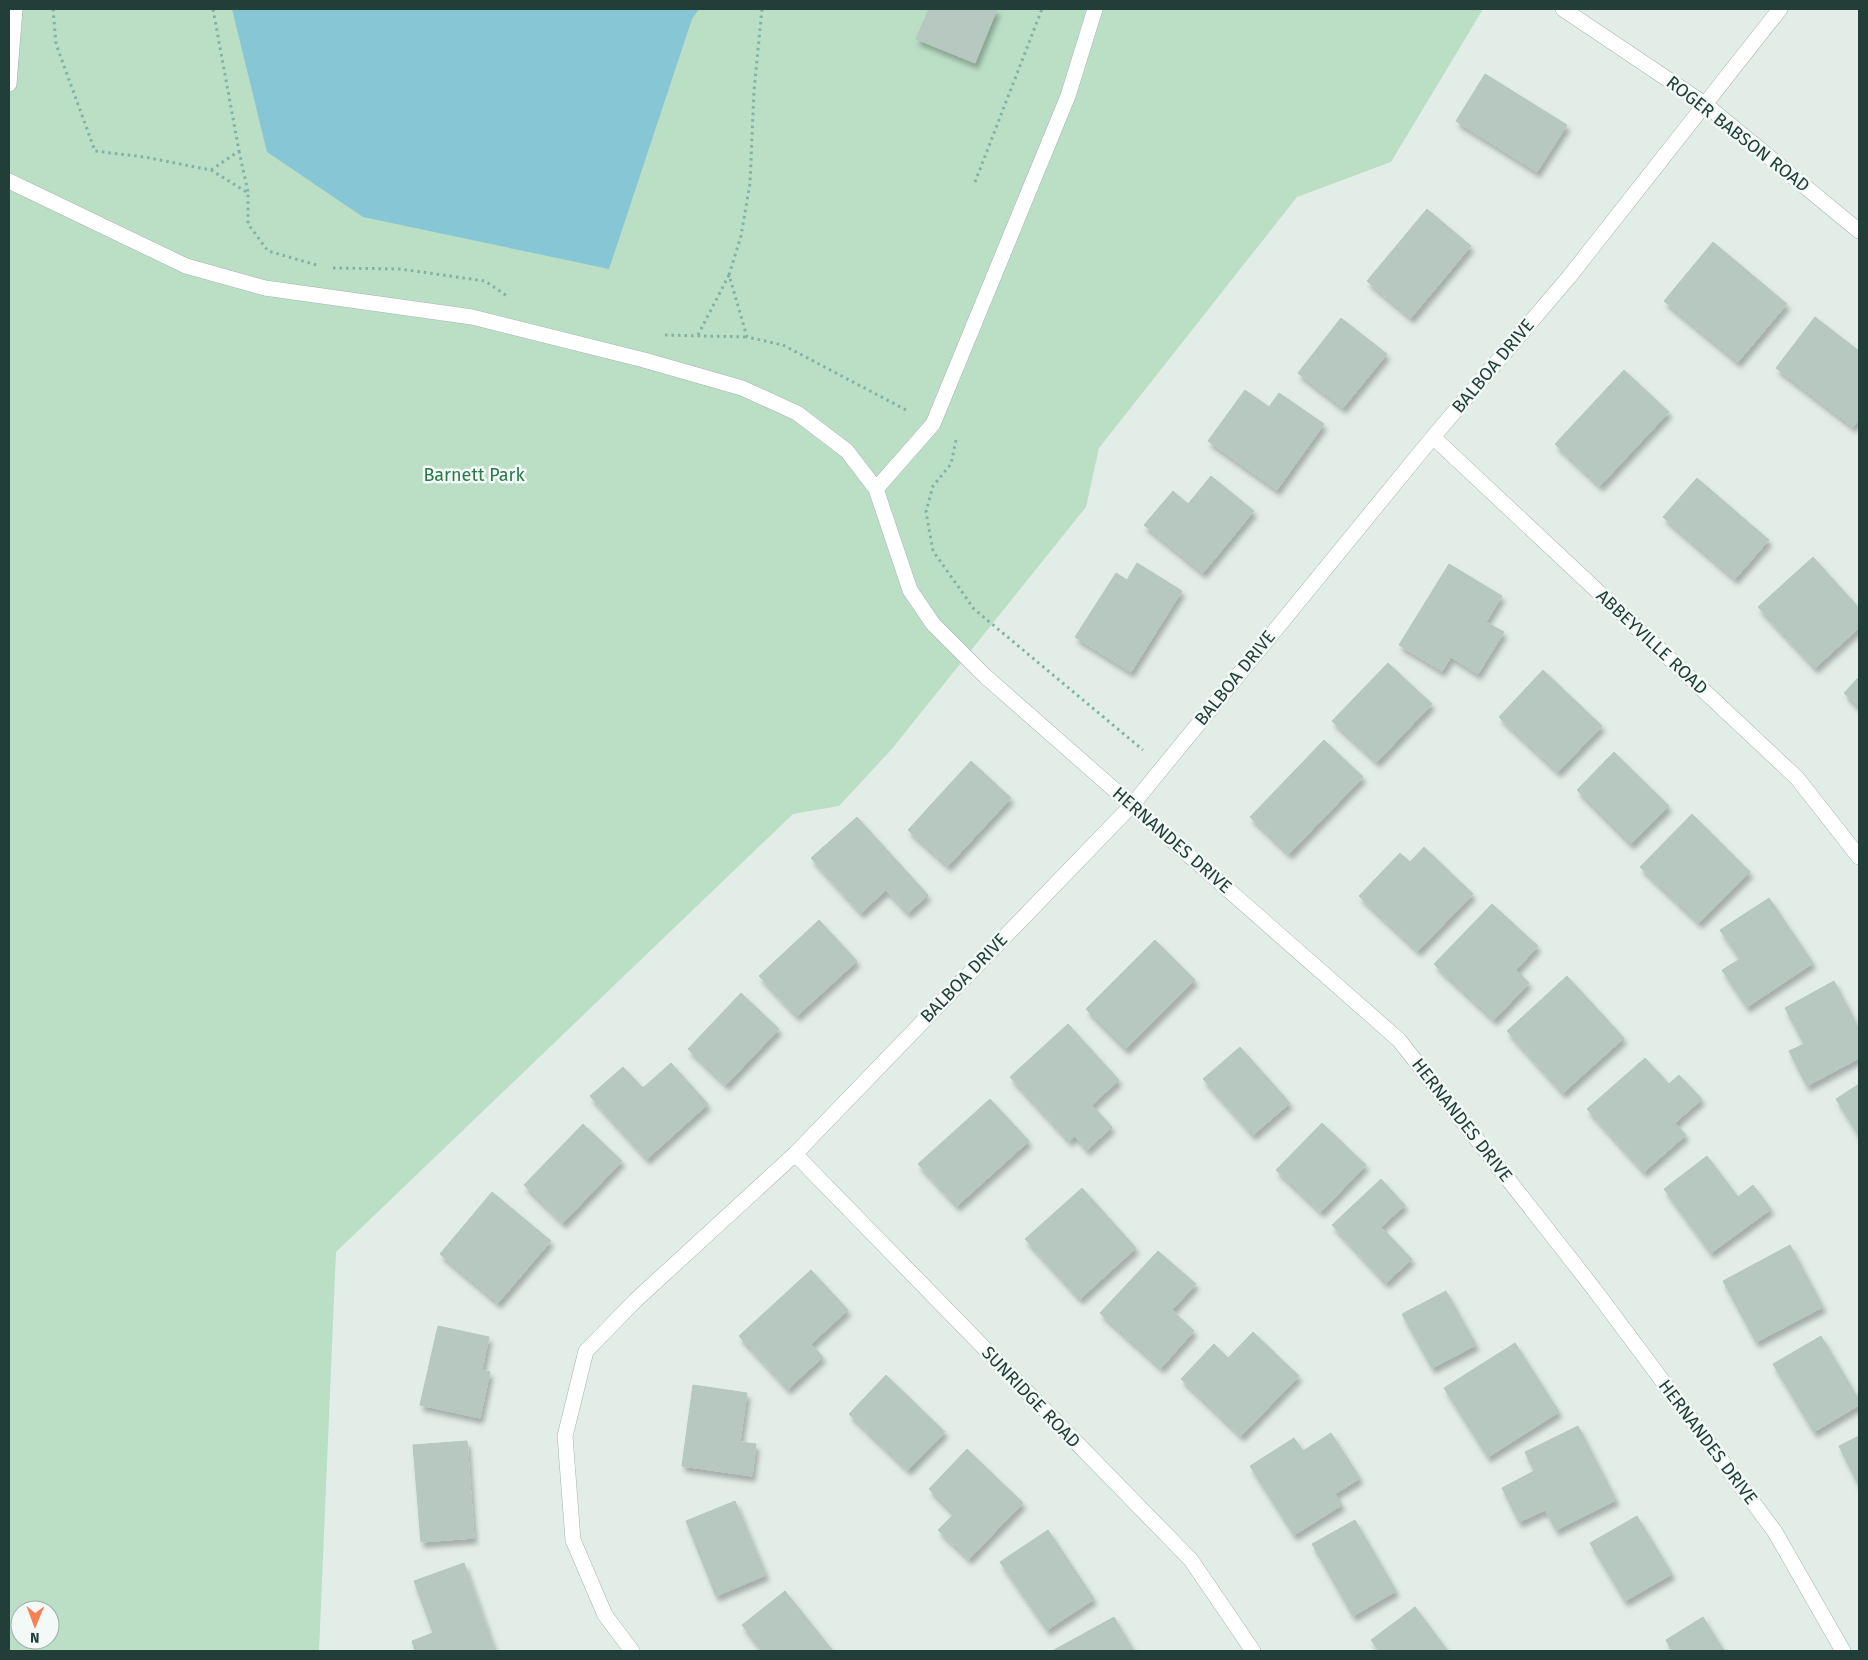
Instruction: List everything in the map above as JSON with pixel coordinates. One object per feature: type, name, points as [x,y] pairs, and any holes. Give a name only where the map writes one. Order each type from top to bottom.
[{"type":"street","points":[[9,84],[15,9]]},
{"type":"street","points":[[876,489],[933,424],[1068,96],[1095,9]]},
{"type":"street","name":"ROGER BABSON ROAD","points":[[1563,9],[1706,105],[1859,231]]},
{"type":"street","name":"BALBOA DRIVE","points":[[632,1651],[605,1615],[573,1540],[565,1436],[586,1351],[637,1299],[795,1154],[1132,805],[1433,437],[1568,277],[1706,105],[1780,9]]},
{"type":"street","name":"HERNANDES DRIVE","points":[[9,181],[186,266],[264,288],[472,317],[644,360],[742,388],[797,413],[847,451],[876,489],[910,590],[933,624],[985,676],[1399,1040],[1594,1289],[1775,1532],[1842,1651]]},
{"type":"street","name":"ABBEYVILLE ROAD","points":[[1433,437],[1797,778],[1859,857]]},
{"type":"street","name":"SUNRIDGE ROAD","points":[[795,1154],[1192,1560],[1253,1651]]},
{"type":"path","points":[[53,9],[56,44],[94,151],[144,157],[211,170],[248,193]]},
{"type":"path","points":[[212,9],[248,193],[248,224],[268,251],[326,267],[400,269],[484,282],[512,299]]},
{"type":"path","points":[[698,335],[729,275],[740,236],[750,184],[754,91],[762,9]]},
{"type":"path","points":[[975,182],[1042,9]]},
{"type":"path","points":[[211,170],[239,151]]},
{"type":"path","points":[[729,275],[746,337]]},
{"type":"path","points":[[664,336],[746,337],[783,346],[933,424],[957,441],[952,464],[933,486],[926,512],[933,551],[974,609],[1163,766]]},
{"type":"green space","name":"Barnett Park","points":[[9,9],[1483,9],[1391,162],[1297,197],[1099,448],[1086,507],[891,750],[839,806],[793,814],[336,1252],[319,1651],[9,1651]]},
{"type":"water","points":[[232,9],[699,9],[692,19],[609,269],[363,217],[267,152]]},
{"type":"building","points":[[929,9],[997,9],[975,63],[916,39]]},
{"type":"building","points":[[1485,74],[1567,125],[1537,172],[1456,121]]},
{"type":"building","points":[[1427,209],[1471,246],[1411,318],[1367,281]]},
{"type":"building","points":[[1713,242],[1787,304],[1738,362],[1664,301]]},
{"type":"building","points":[[1815,317],[1859,351],[1859,419],[1853,427],[1776,368]]},
{"type":"building","points":[[1341,318],[1387,354],[1343,408],[1298,373]]},
{"type":"building","points":[[1624,370],[1669,412],[1600,486],[1555,444]]},
{"type":"building","points":[[1245,390],[1269,407],[1279,393],[1324,424],[1277,490],[1208,441]]},
{"type":"building","points":[[1211,476],[1254,511],[1203,573],[1144,525],[1173,491],[1188,504]]},
{"type":"building","points":[[1697,478],[1769,540],[1735,579],[1663,517]]},
{"type":"building","points":[[1813,557],[1859,608],[1859,628],[1815,668],[1758,607]]},
{"type":"building","points":[[1137,563],[1182,591],[1131,672],[1075,637],[1116,573],[1127,580]]},
{"type":"building","points":[[1449,564],[1502,596],[1486,622],[1504,632],[1478,674],[1451,657],[1442,671],[1399,645]]},
{"type":"building","points":[[1388,663],[1432,704],[1377,762],[1332,721]]},
{"type":"building","points":[[1543,670],[1602,726],[1558,772],[1499,717]]},
{"type":"building","points":[[1859,677],[1859,708],[1844,693]]},
{"type":"building","points":[[1324,740],[1363,777],[1289,854],[1250,817]]},
{"type":"building","points":[[1614,752],[1669,806],[1631,844],[1577,790]]},
{"type":"building","points":[[971,761],[1011,798],[948,866],[908,830]]},
{"type":"building","points":[[1692,814],[1750,872],[1699,923],[1640,867]]},
{"type":"building","points":[[857,817],[928,895],[908,913],[886,890],[861,913],[811,858]]},
{"type":"building","points":[[1424,847],[1473,894],[1418,951],[1359,896],[1400,853],[1410,862]]},
{"type":"building","points":[[1769,898],[1813,963],[1747,1007],[1722,970],[1740,959],[1720,930]]},
{"type":"building","points":[[1492,904],[1538,946],[1516,970],[1529,983],[1494,1020],[1434,964]]},
{"type":"building","points":[[819,920],[857,961],[797,1016],[759,976]]},
{"type":"building","points":[[1155,940],[1195,980],[1126,1049],[1086,1009]]},
{"type":"building","points":[[1567,976],[1624,1038],[1563,1093],[1507,1031]]},
{"type":"building","points":[[1834,981],[1859,1029],[1859,1058],[1807,1086],[1789,1051],[1804,1044],[1785,1008]]},
{"type":"building","points":[[741,993],[779,1029],[726,1085],[688,1049]]},
{"type":"building","points":[[1068,1024],[1119,1080],[1092,1105],[1112,1127],[1087,1150],[1075,1136],[1069,1141],[1010,1077]]},
{"type":"building","points":[[1240,1047],[1290,1103],[1253,1135],[1203,1079]]},
{"type":"building","points":[[1645,1058],[1669,1084],[1679,1075],[1702,1099],[1675,1123],[1686,1135],[1644,1172],[1587,1109]]},
{"type":"building","points":[[671,1063],[708,1104],[647,1159],[590,1096],[623,1067],[643,1088]]},
{"type":"building","points":[[1859,1084],[1859,1136],[1836,1099]]},
{"type":"building","points":[[990,1099],[1029,1141],[957,1206],[918,1164]]},
{"type":"building","points":[[1322,1123],[1366,1165],[1321,1212],[1276,1170]]},
{"type":"building","points":[[583,1124],[622,1161],[563,1223],[524,1185]]},
{"type":"building","points":[[1707,1156],[1738,1197],[1753,1185],[1771,1209],[1711,1253],[1664,1189]]},
{"type":"building","points":[[1381,1179],[1405,1205],[1381,1227],[1412,1259],[1386,1283],[1332,1225]]},
{"type":"building","points":[[1082,1188],[1136,1248],[1080,1299],[1025,1239]]},
{"type":"building","points":[[492,1192],[551,1241],[498,1303],[440,1254]]},
{"type":"building","points":[[1790,1245],[1823,1307],[1756,1342],[1723,1281]]},
{"type":"building","points":[[1158,1251],[1196,1284],[1172,1310],[1194,1331],[1161,1368],[1100,1313]]},
{"type":"building","points":[[811,1270],[848,1310],[811,1344],[823,1357],[788,1389],[739,1336]]},
{"type":"building","points":[[1446,1291],[1476,1345],[1432,1368],[1402,1314]]},
{"type":"building","points":[[438,1326],[489,1337],[482,1370],[490,1372],[480,1418],[420,1405]]},
{"type":"building","points":[[1253,1332],[1299,1376],[1241,1436],[1181,1379],[1214,1344],[1228,1358]]},
{"type":"building","points":[[1821,1336],[1859,1400],[1859,1405],[1814,1432],[1773,1364]]},
{"type":"building","points":[[1515,1343],[1559,1412],[1488,1457],[1444,1388]]},
{"type":"building","points":[[886,1375],[945,1432],[908,1470],[849,1414]]},
{"type":"building","points":[[693,1385],[747,1393],[740,1442],[756,1444],[752,1476],[682,1466]]},
{"type":"building","points":[[1578,1426],[1616,1500],[1556,1530],[1545,1510],[1519,1522],[1502,1488],[1534,1471],[1525,1452]]},
{"type":"building","points":[[1331,1433],[1360,1478],[1335,1494],[1342,1505],[1294,1535],[1250,1466],[1294,1438],[1303,1451]]},
{"type":"building","points":[[1859,1436],[1859,1486],[1839,1446]]},
{"type":"building","points":[[467,1441],[474,1538],[421,1542],[413,1445]]},
{"type":"building","points":[[967,1449],[1023,1503],[969,1559],[938,1530],[954,1514],[929,1489]]},
{"type":"building","points":[[735,1501],[766,1575],[716,1596],[686,1521]]},
{"type":"building","points":[[1637,1516],[1672,1574],[1625,1601],[1590,1543]]},
{"type":"building","points":[[1355,1520],[1396,1591],[1353,1616],[1312,1544]]},
{"type":"building","points":[[1048,1530],[1094,1599],[1047,1630],[1000,1562]]},
{"type":"building","points":[[464,1563],[495,1651],[415,1651],[412,1641],[433,1633],[414,1581]]},
{"type":"building","points":[[785,1591],[833,1651],[762,1651],[742,1625]]},
{"type":"building","points":[[1415,1607],[1448,1651],[1379,1651],[1371,1640]]},
{"type":"building","points":[[1114,1617],[1134,1651],[1054,1650]]},
{"type":"building","points":[[1703,1617],[1724,1651],[1672,1651],[1666,1640]]}]
